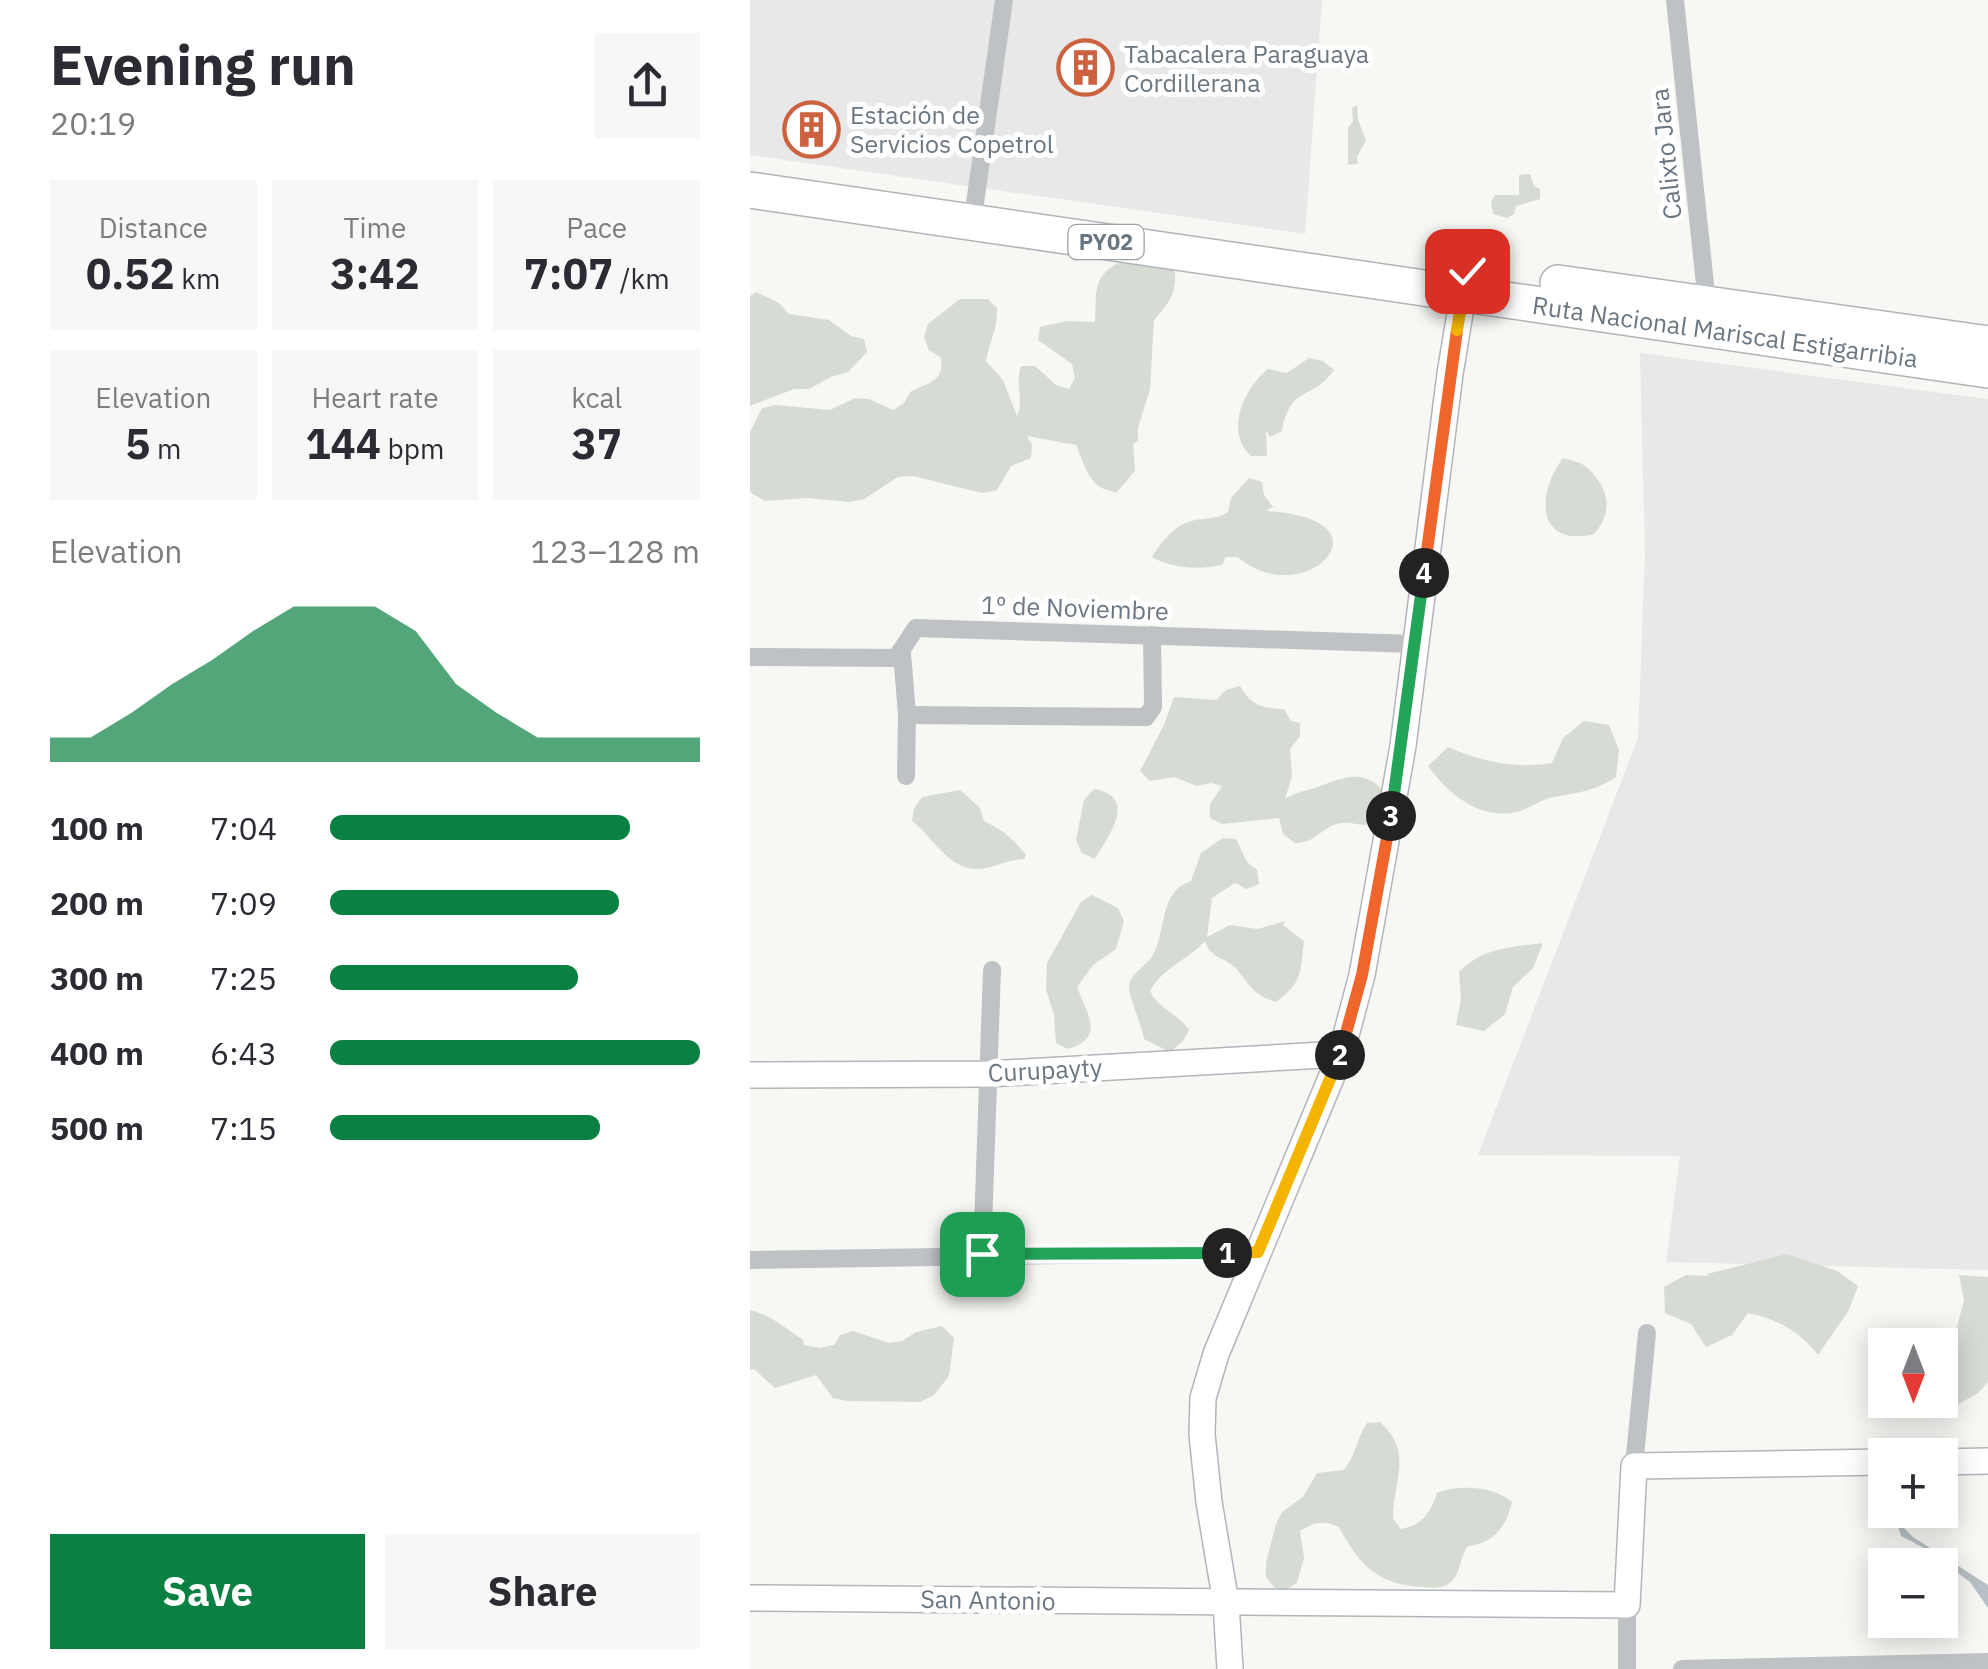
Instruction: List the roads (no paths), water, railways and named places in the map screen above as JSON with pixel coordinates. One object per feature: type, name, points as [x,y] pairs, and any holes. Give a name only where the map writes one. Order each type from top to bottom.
[{"type":"highway","name":"Ruta Nacional Mariscal Estigarribia","points":[[750,172],[974,204],[1988,370]]},
{"type":"highway","name":"Ruta Nacional Mariscal Estigarribia","points":[[750,190],[1465,283],[1707,303],[1988,344]]},
{"type":"street","points":[[974,204],[1004,0]]},
{"type":"street","name":"Calixto Jara","points":[[1675,0],[1707,303]]},
{"type":"street","points":[[1230,1669],[1226,1603],[1202,1434],[1203,1398],[1216,1354],[1340,1054],[1362,975],[1403,746],[1465,283]]},
{"type":"street","name":"1º de Noviembre","points":[[750,657],[896,658],[916,628],[1415,644]]},
{"type":"street","points":[[908,715],[1146,718],[1152,707],[1152,635]]},
{"type":"street","points":[[902,653],[908,715],[906,776]]},
{"type":"street","points":[[982,1254],[992,970]]},
{"type":"street","name":"Curupayty","points":[[750,1075],[988,1074],[1340,1054]]},
{"type":"street","points":[[750,1260],[1258,1252]]},
{"type":"street","points":[[1627,1669],[1634,1466],[1646,1333]]},
{"type":"street","points":[[1958,1462],[1988,1461]]},
{"type":"street","points":[[1634,1466],[1868,1462]]},
{"type":"street","name":"San Antonio","points":[[750,1598],[1627,1605]]},
{"type":"street","points":[[1682,1669],[1988,1662]]},
{"type":"place","name":"Tabacalera Paraguaya Cordillerana","points":[[1085,68]]},
{"type":"place","name":"Estación de Servicios Copetrol","points":[[811,129]]}]
